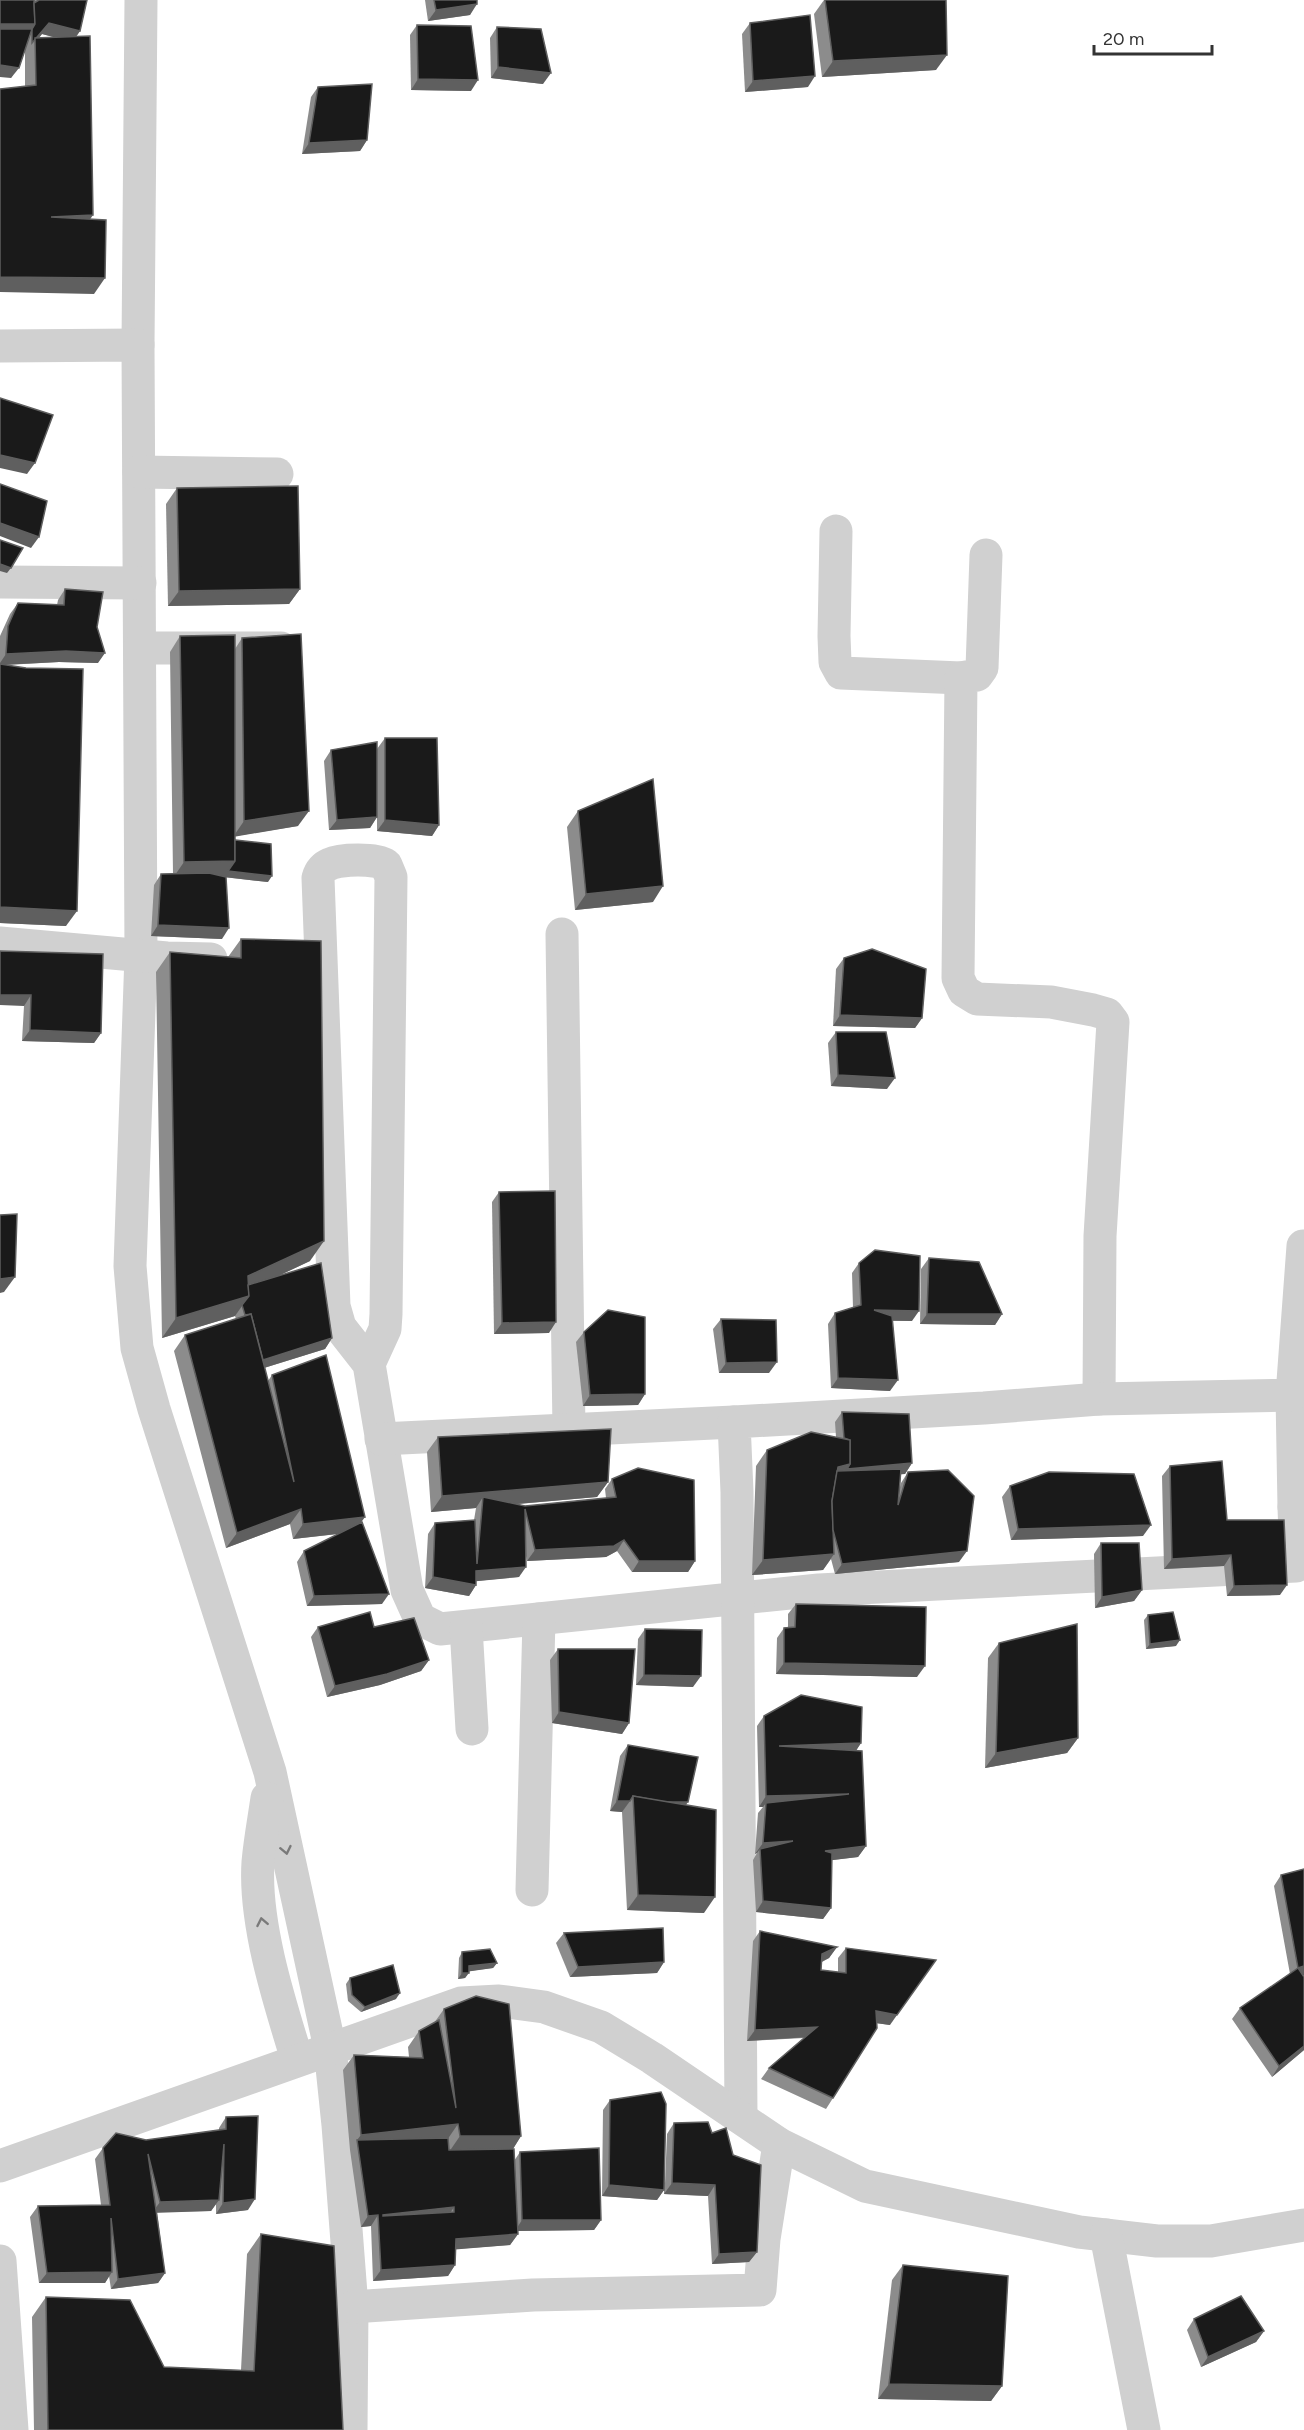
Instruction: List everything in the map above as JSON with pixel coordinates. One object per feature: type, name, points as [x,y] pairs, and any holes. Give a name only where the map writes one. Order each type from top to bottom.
[{"type":"street","points":[[141,0],[138,345],[141,956],[130,1266],[137,1348],[154,1409],[270,1772],[330,2048],[352,2307],[351,2430]]},
{"type":"street","points":[[0,345],[138,345]]},
{"type":"street","points":[[139,472],[277,474]]},
{"type":"street","points":[[836,531],[835,662],[842,673],[961,678],[977,675],[982,668],[986,555]]},
{"type":"street","points":[[0,582],[140,583]]},
{"type":"street","points":[[140,648],[289,648]]},
{"type":"street","points":[[961,678],[958,978],[964,991],[977,999],[1051,1002],[1107,1014],[1113,1022],[1100,1236],[1100,1399]]},
{"type":"street","points":[[369,1364],[385,1329],[386,1314],[391,877],[389,870],[381,861],[332,862],[318,878],[308,961],[334,1306],[340,1327],[369,1364],[407,1590],[420,1619],[440,1629],[819,1590],[1296,1566],[1299,1507],[1292,1395],[1303,1246]]},
{"type":"street","points":[[562,934],[569,1430]]},
{"type":"street","points":[[0,943],[141,956],[238,960]]},
{"type":"street","points":[[381,1439],[734,1422],[1100,1399],[1292,1395]]},
{"type":"street","points":[[734,1422],[737,1492],[741,2117]]},
{"type":"street","points":[[531,1890],[539,1619]]},
{"type":"street","points":[[466,1627],[472,1729]]},
{"type":"street","points":[[270,1772],[258,1863],[260,1916],[283,2015],[297,2059]]},
{"type":"street","points":[[0,2166],[297,2059],[461,2003],[499,2001],[544,2007],[602,2027],[779,2144],[865,2186],[1078,2232],[1157,2241],[1211,2241],[1304,2225]]},
{"type":"street","points":[[352,2307],[533,2295],[760,2290],[764,2239],[779,2144]]},
{"type":"street","points":[[1106,2235],[1144,2430]]},
{"type":"street","points":[[0,2261],[12,2430]]},
{"type":"building","points":[[0,0],[34,0],[35,24],[0,24]]},
{"type":"building","points":[[39,0],[87,0],[80,31],[49,23],[32,43],[32,29],[35,24],[34,3]]},
{"type":"building","points":[[434,0],[477,0],[477,4],[436,10]]},
{"type":"building","points":[[825,0],[946,0],[947,55],[833,61]]},
{"type":"building","points":[[810,15],[815,76],[753,81],[750,23]]},
{"type":"building","points":[[417,25],[471,26],[478,80],[418,79]]},
{"type":"building","points":[[497,27],[541,29],[551,73],[498,67]]},
{"type":"building","points":[[0,29],[32,29],[19,68],[0,65]]},
{"type":"building","points":[[90,36],[93,215],[51,217],[106,220],[105,278],[0,277],[0,89],[36,85],[35,38]]},
{"type":"building","points":[[372,84],[367,140],[309,143],[318,87]]},
{"type":"building","points":[[0,398],[53,415],[35,463],[0,455]]},
{"type":"building","points":[[0,484],[47,501],[39,537],[0,523]]},
{"type":"building","points":[[298,486],[300,589],[179,591],[177,488]]},
{"type":"building","points":[[0,540],[23,548],[11,568],[0,564]]},
{"type":"building","points":[[65,589],[103,592],[97,627],[105,653],[66,651],[6,654],[8,626],[18,603],[64,605]]},
{"type":"building","points":[[301,634],[309,811],[244,821],[242,638]]},
{"type":"building","points":[[235,635],[235,861],[184,862],[180,636]]},
{"type":"building","points":[[0,664],[26,668],[83,669],[77,911],[0,907]]},
{"type":"building","points":[[385,738],[437,738],[439,825],[385,820]]},
{"type":"building","points":[[377,742],[377,817],[337,820],[331,750]]},
{"type":"building","points":[[653,779],[663,886],[586,894],[578,811]]},
{"type":"building","points":[[235,840],[271,844],[272,876],[228,871],[235,861]]},
{"type":"building","points":[[209,873],[226,877],[229,928],[158,925],[161,874]]},
{"type":"building","points":[[241,939],[321,941],[324,1241],[248,1276],[249,1296],[176,1318],[170,952],[241,958]]},
{"type":"building","points":[[872,949],[926,969],[922,1018],[840,1015],[844,958]]},
{"type":"building","points":[[0,951],[103,954],[101,1033],[30,1030],[31,995],[0,995]]},
{"type":"building","points":[[836,1032],[886,1032],[895,1078],[838,1075]]},
{"type":"building","points":[[555,1191],[556,1322],[502,1323],[499,1192]]},
{"type":"building","points":[[17,1214],[15,1277],[0,1279],[0,1215]]},
{"type":"building","points":[[875,1250],[920,1256],[919,1311],[874,1310],[892,1316],[898,1380],[838,1378],[835,1313],[861,1305],[859,1263]]},
{"type":"building","points":[[929,1258],[979,1262],[1002,1314],[927,1314]]},
{"type":"building","points":[[321,1263],[332,1338],[263,1360],[251,1314],[245,1315],[242,1305],[249,1296],[248,1285]]},
{"type":"building","points":[[608,1310],[645,1317],[645,1394],[590,1395],[584,1332]]},
{"type":"building","points":[[251,1314],[294,1482],[272,1375],[326,1355],[365,1517],[303,1524],[301,1509],[237,1533],[185,1335]]},
{"type":"building","points":[[721,1319],[776,1320],[777,1362],[726,1363]]},
{"type":"building","points":[[842,1412],[909,1414],[912,1463],[847,1469],[850,1464],[850,1440],[844,1438]]},
{"type":"building","points":[[611,1429],[608,1482],[442,1496],[438,1437]]},
{"type":"building","points":[[811,1432],[850,1440],[850,1464],[838,1467],[832,1501],[834,1554],[763,1560],[767,1450]]},
{"type":"building","points":[[1222,1461],[1227,1520],[1284,1520],[1287,1585],[1234,1586],[1231,1555],[1172,1559],[1170,1466]]},
{"type":"building","points":[[638,1468],[694,1480],[695,1561],[639,1561],[624,1540],[614,1546],[535,1550],[525,1509],[526,1567],[476,1571],[476,1585],[433,1577],[435,1523],[475,1520],[477,1564],[483,1497],[525,1506],[616,1497],[612,1479]]},
{"type":"building","points":[[901,1469],[898,1505],[908,1472],[948,1470],[974,1496],[967,1551],[842,1564],[833,1530],[832,1501],[837,1471]]},
{"type":"building","points":[[1049,1472],[1134,1474],[1151,1525],[1018,1529],[1010,1486]]},
{"type":"building","points":[[362,1522],[389,1594],[314,1596],[304,1551]]},
{"type":"building","points":[[1101,1543],[1139,1543],[1142,1590],[1102,1597]]},
{"type":"building","points":[[796,1604],[926,1607],[925,1666],[784,1663],[784,1628],[795,1627]]},
{"type":"building","points":[[370,1612],[374,1627],[414,1618],[429,1660],[387,1674],[335,1686],[318,1627]]},
{"type":"building","points":[[1173,1612],[1180,1640],[1150,1644],[1148,1615]]},
{"type":"building","points":[[1077,1624],[1078,1738],[996,1753],[999,1643]]},
{"type":"building","points":[[645,1629],[702,1630],[701,1676],[644,1675]]},
{"type":"building","points":[[558,1649],[635,1649],[629,1723],[559,1712]]},
{"type":"building","points":[[801,1695],[862,1707],[861,1743],[779,1746],[862,1751],[866,1846],[825,1851],[832,1853],[831,1908],[763,1901],[760,1849],[793,1841],[763,1843],[766,1803],[849,1794],[766,1796],[764,1716]]},
{"type":"building","points":[[628,1745],[698,1757],[688,1802],[665,1802],[633,1796],[630,1801],[617,1801]]},
{"type":"building","points":[[633,1796],[716,1810],[715,1897],[638,1895]]},
{"type":"building","points":[[1304,1869],[1304,1966],[1298,1968],[1281,1875]]},
{"type":"building","points":[[663,1928],[664,1962],[578,1967],[564,1933]]},
{"type":"building","points":[[760,1931],[837,1947],[822,1954],[821,1970],[846,1973],[846,1948],[936,1960],[897,2015],[876,2011],[877,2028],[833,2098],[769,2068],[817,2027],[755,2030]]},
{"type":"building","points":[[490,1949],[497,1963],[469,1966],[469,1973],[462,1973],[462,1952]]},
{"type":"building","points":[[393,1965],[400,1993],[365,2007],[352,1995],[350,1978]]},
{"type":"building","points":[[1298,1968],[1304,1977],[1304,2046],[1279,2066],[1240,2008]]},
{"type":"building","points":[[476,1996],[509,2004],[521,2136],[460,2136],[458,2124],[361,2135],[354,2055],[423,2058],[419,2031],[439,2020],[456,2108],[444,2009]]},
{"type":"building","points":[[661,2092],[666,2104],[664,2190],[609,2185],[610,2100]]},
{"type":"building","points":[[258,2116],[255,2199],[223,2203],[224,2144],[219,2200],[160,2202],[148,2154],[165,2273],[118,2279],[111,2218],[112,2272],[47,2273],[38,2206],[110,2205],[103,2148],[116,2133],[146,2140],[226,2129],[226,2117]]},
{"type":"building","points":[[708,2122],[712,2133],[726,2128],[733,2155],[761,2165],[757,2252],[719,2254],[715,2185],[672,2183],[674,2123]]},
{"type":"building","points":[[448,2138],[449,2150],[514,2149],[518,2234],[456,2239],[455,2265],[381,2270],[378,2215],[368,2216],[357,2140]],"holes":[[[454,2207],[454,2212],[383,2216]]]},
{"type":"building","points":[[599,2148],[601,2220],[522,2220],[520,2152]]},
{"type":"building","points":[[261,2234],[334,2246],[343,2430],[48,2430],[46,2297],[130,2300],[164,2367],[254,2371]]},
{"type":"building","points":[[903,2265],[1008,2276],[1002,2386],[889,2384]]},
{"type":"building","points":[[1241,2296],[1264,2331],[1208,2357],[1194,2319]]}]
